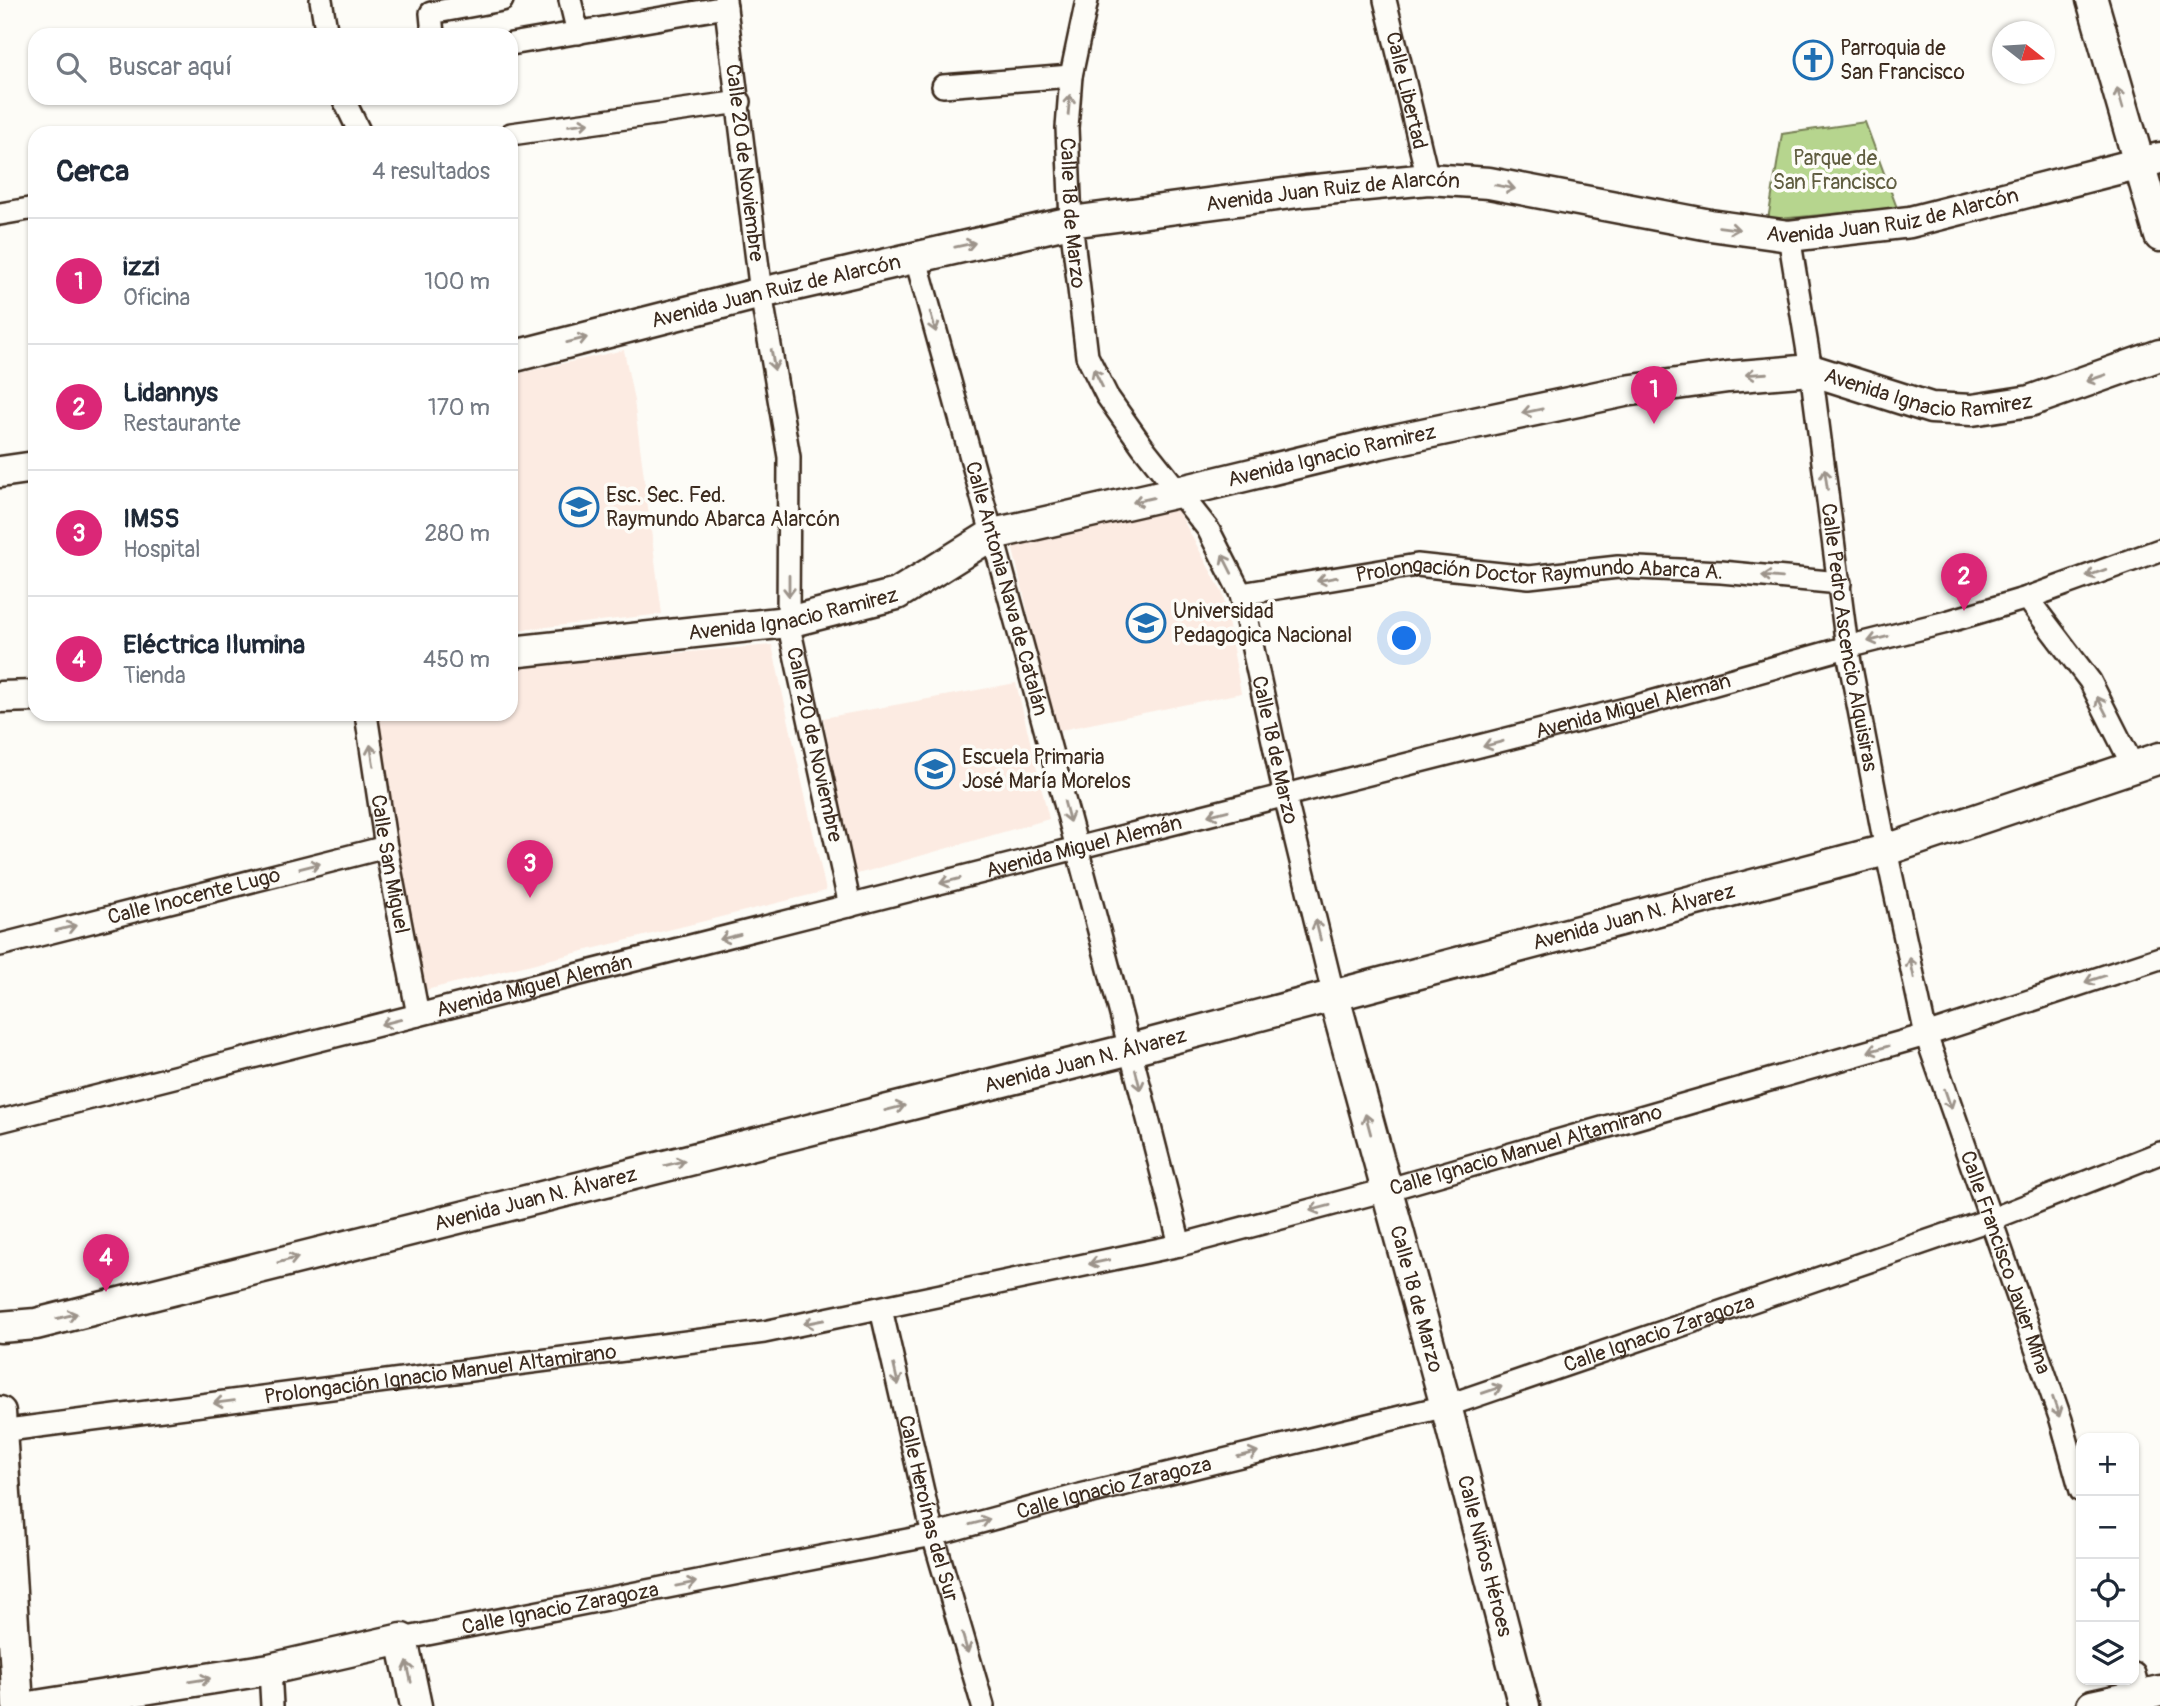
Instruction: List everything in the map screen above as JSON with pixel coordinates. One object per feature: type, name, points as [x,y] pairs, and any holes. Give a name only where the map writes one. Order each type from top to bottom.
[{"type":"main road","points":[[2092,0],[2149,161],[2160,236]]},
{"type":"main road","name":"Avenida Juan Ruiz de Alarcón","points":[[518,355],[761,293],[1071,222],[1306,191],[1428,179],[1489,183],[1710,225],[1789,236],[1910,222],[2149,161]]},
{"type":"main road","name":"Avenida Ignacio Ramirez","points":[[518,651],[788,622],[897,594],[993,534],[1380,443],[1625,391],[1728,377],[1811,370],[1931,408],[1972,410],[2030,401],[2160,355]]},
{"type":"main road","points":[[0,472],[28,468]]},
{"type":"main road","points":[[0,697],[28,696]]},
{"type":"main road","name":"Avenida Juan N. Álvarez","points":[[0,1327],[36,1324],[1334,997],[1886,850],[2147,762]]},
{"type":"main road","name":"Calle 18 de Marzo","points":[[1334,997],[1446,1406]]},
{"type":"main road","name":"Calle Niños Héroes","points":[[1446,1406],[1524,1706]]},
{"type":"main road","points":[[1,1424],[18,1706]]},
{"type":"main road","points":[[402,1639],[416,1706]]},
{"type":"main road","name":"Calle Ignacio Zaragoza","points":[[36,1706],[270,1669],[402,1639]]},
{"type":"main road","points":[[2092,1706],[2144,1692]]},
{"type":"street","points":[[321,0],[326,28]]},
{"type":"street","points":[[432,28],[431,13],[502,0]]},
{"type":"street","points":[[570,0],[578,33]]},
{"type":"street","name":"Calle 18 de Marzo","points":[[1087,0],[1072,76],[1067,128],[1071,222],[1087,356],[1107,396],[1208,529],[1241,594],[1285,796],[1334,997]]},
{"type":"street","name":"Calle Libertad","points":[[1385,0],[1428,179]]},
{"type":"street","points":[[518,43],[726,4]]},
{"type":"street","name":"Calle 20 de Noviembre","points":[[726,4],[740,102],[761,293],[789,457],[788,622],[850,906]]},
{"type":"street","points":[[943,86],[1072,76]]},
{"type":"street","points":[[518,133],[740,102]]},
{"type":"street","points":[[346,105],[357,126]]},
{"type":"street","points":[[0,214],[28,209]]},
{"type":"street","name":"Calle Pedro Ascencio Alquisiras","points":[[1789,236],[1811,370],[1847,647],[1886,850],[1926,1035]]},
{"type":"street","name":"Calle Antonia Nava de Catalán","points":[[915,256],[993,534],[1131,1049],[1180,1245]]},
{"type":"street","name":"Avenida Miguel Alemán","points":[[0,1121],[1596,717],[1943,623],[2027,598],[2160,550]]},
{"type":"street","name":"Prolongación Doctor Raymundo Abarca A.","points":[[1241,594],[1417,565],[1529,577],[1618,568],[1721,572],[1840,583]]},
{"type":"street","points":[[2027,598],[2147,762]]},
{"type":"street","name":"Calle San Miguel","points":[[367,721],[386,847],[418,1015]]},
{"type":"street","name":"Calle Inocente Lugo","points":[[0,945],[386,847]]},
{"type":"street","name":"Calle Ignacio Manuel Altamirano","points":[[881,1309],[1180,1245],[1386,1190],[1926,1035],[2160,958]]},
{"type":"street","name":"Calle Francisco Javier Mina","points":[[1926,1035],[2061,1420],[2076,1474]]},
{"type":"street","name":"Calle Ignacio Zaragoza","points":[[402,1639],[933,1535],[1080,1495],[1446,1406],[1992,1219],[2160,1153]]},
{"type":"street","name":"Prolongación Ignacio Manuel Altamirano","points":[[1,1424],[750,1334],[881,1309]]},
{"type":"street","name":"Calle Heroínas del Sur","points":[[881,1309],[933,1535],[983,1706]]},
{"type":"street","points":[[270,1669],[272,1706]]},
{"type":"shaded area","name":"Esc. Sec. Fed. Raymundo Abarca Alarcón","points":[[624,350],[634,401],[662,614],[518,630],[518,373]]},
{"type":"shaded area","points":[[1176,507],[1223,594],[1241,693],[1056,731],[1011,541]]},
{"type":"shaded area","points":[[772,645],[826,891],[426,990],[397,852],[378,721],[518,721],[518,666]]},
{"type":"shaded area","name":"Escuela Primaria José María Morelos","points":[[1016,683],[1049,819],[854,875],[823,718]]},
{"type":"green space","name":"Parque de San Francisco","points":[[1865,122],[1897,208],[1768,220],[1782,134]]},
{"type":"place","name":"Parroquia de San Francisco","points":[[1813,60]]},
{"type":"place","name":"izzi","points":[[1654,424]]},
{"type":"place","name":"Esc. Sec. Fed. Raymundo Abarca Alarcón","points":[[579,507]]},
{"type":"place","name":"Lidannys","points":[[1964,611]]},
{"type":"place","name":"Universidad Pedagogica Nacional","points":[[1146,623]]},
{"type":"place","name":"Escuela Primaria José María Morelos","points":[[935,769]]},
{"type":"place","name":"IMSS","points":[[530,898]]},
{"type":"place","name":"Eléctrica Ilumina","points":[[106,1292]]}]
